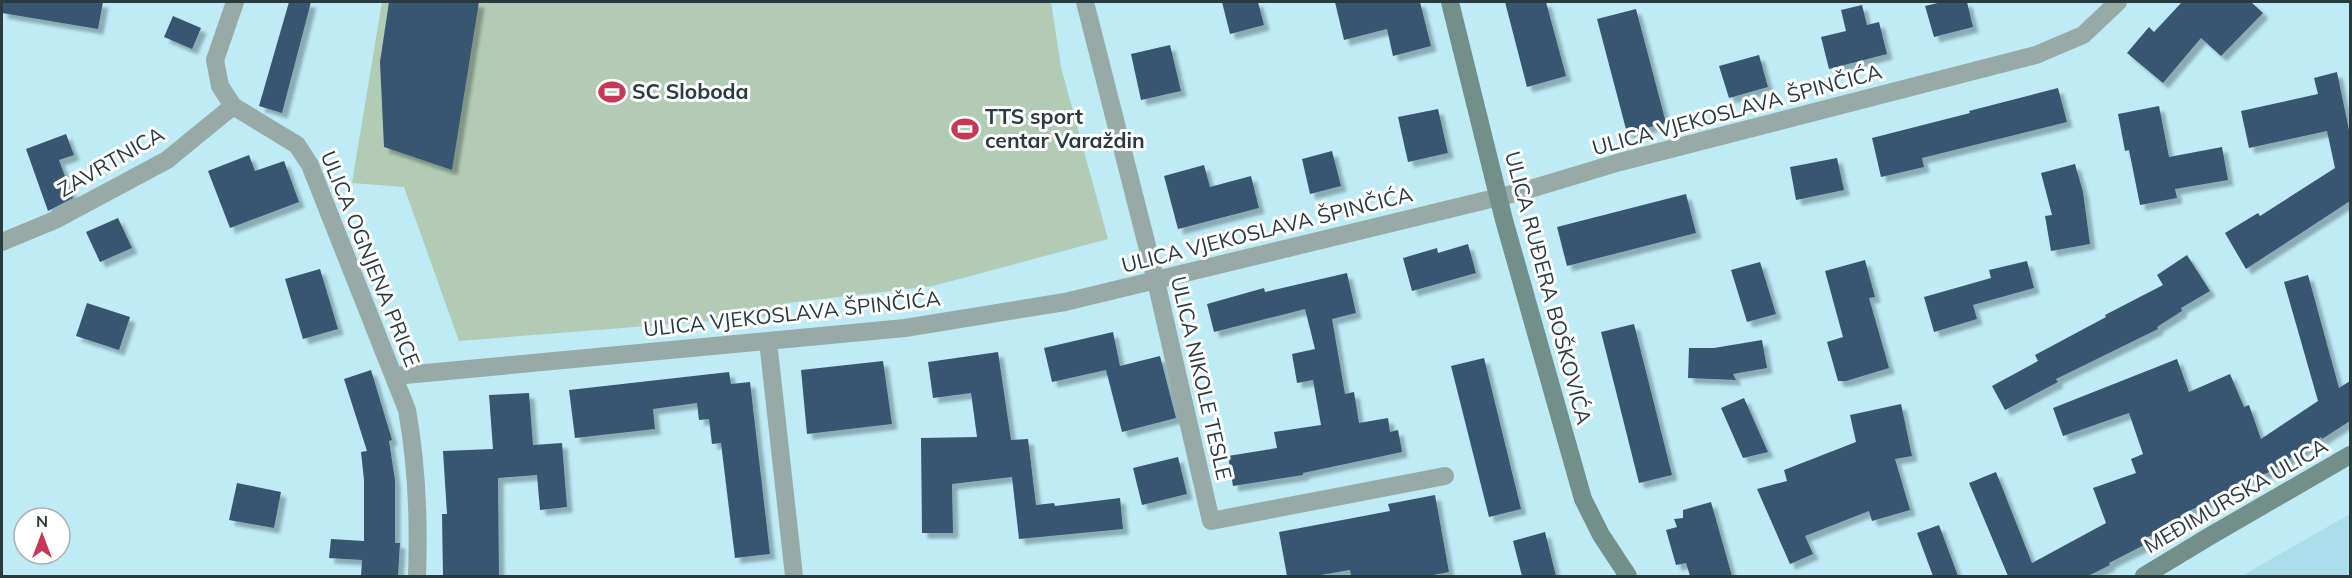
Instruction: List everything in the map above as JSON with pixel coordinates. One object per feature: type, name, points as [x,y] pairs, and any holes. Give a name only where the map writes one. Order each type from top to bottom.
[{"type":"street","points":[[233,106],[220,86],[216,60],[235,2]]},
{"type":"street","name":"ULICA NIKOLE TESLE","points":[[1085,2],[1156,281],[1211,521],[1445,477]]},
{"type":"street","name":"ULICA RUĐERA BOŠKOVIĆA","points":[[1450,2],[1499,198],[1583,499],[1601,535],[1628,576]]},
{"type":"street","name":"ULICA VJEKOSLAVA ŠPINČIĆA","points":[[394,376],[905,328],[1065,302],[1499,198],[1620,162],[2036,55],[2083,35],[2118,2]]},
{"type":"street","name":"ZAVRTNICA","points":[[2,242],[55,219],[167,160],[233,106]]},
{"type":"street","name":"ULICA OGNJENA PRICE","points":[[233,106],[297,145],[310,165],[394,376],[407,410],[413,443],[419,535],[417,576]]},
{"type":"street","points":[[768,341],[794,576]]},
{"type":"street","name":"MEĐIMURSKA ULICA","points":[[2144,576],[2350,455]]},
{"type":"shaded area","points":[[2350,514],[2350,576],[2242,576]]},
{"type":"green space","name":"SC Sloboda","points":[[382,2],[1051,2],[1061,67],[1108,239],[933,286],[787,303],[787,315],[459,341],[404,187],[352,183]]},
{"type":"building","points":[[2,2],[103,2],[98,29],[2,13]]},
{"type":"building","points":[[289,2],[311,2],[282,113],[259,106]]},
{"type":"building","points":[[389,2],[479,2],[452,170],[384,147],[380,62]]},
{"type":"building","points":[[1222,2],[1258,2],[1264,25],[1230,34]]},
{"type":"building","points":[[1335,2],[1420,2],[1431,46],[1393,56],[1387,29],[1344,40]]},
{"type":"building","points":[[1505,2],[1546,2],[1566,76],[1527,87]]},
{"type":"building","points":[[1942,2],[1967,2],[1973,27],[1934,37],[1925,6]]},
{"type":"building","points":[[2182,2],[2251,2],[2263,13],[2221,56],[2201,38],[2163,83],[2127,53],[2149,27],[2154,32]]},
{"type":"building","points":[[1862,5],[1867,25],[1879,22],[1887,54],[1829,69],[1821,37],[1846,31],[1841,10]]},
{"type":"building","points":[[1636,9],[1666,123],[1627,133],[1597,19]]},
{"type":"building","points":[[173,16],[201,28],[192,49],[164,37]]},
{"type":"building","points":[[1170,45],[1181,91],[1141,100],[1131,54]]},
{"type":"building","points":[[1759,55],[1768,87],[1729,98],[1719,66]]},
{"type":"building","points":[[2337,72],[2350,135],[2350,201],[2246,269],[2225,233],[2258,213],[2260,216],[2335,168],[2327,131],[2249,148],[2241,111],[2318,94],[2314,78]]},
{"type":"building","points":[[2058,88],[2067,122],[1922,158],[1924,167],[1881,177],[1872,138]]},
{"type":"building","points":[[2159,106],[2169,157],[2222,147],[2228,180],[2175,189],[2177,198],[2140,205],[2129,150],[2125,151],[2118,114]]},
{"type":"building","points":[[1438,109],[1448,153],[1408,162],[1398,117]]},
{"type":"building","points":[[66,134],[74,155],[59,160],[73,198],[48,211],[26,149]]},
{"type":"building","points":[[1332,151],[1341,186],[1310,194],[1302,159]]},
{"type":"building","points":[[249,155],[255,171],[284,161],[299,202],[230,228],[208,171]]},
{"type":"building","points":[[1837,158],[1844,190],[1796,200],[1790,167]]},
{"type":"building","points":[[2075,164],[2083,192],[2090,244],[2051,251],[2045,216],[2052,215],[2041,173]]},
{"type":"building","points":[[1204,165],[1210,187],[1251,176],[1259,208],[1178,229],[1164,176]]},
{"type":"building","points":[[1686,194],[1696,233],[1567,266],[1557,227]]},
{"type":"building","points":[[118,218],[132,248],[100,262],[86,232]]},
{"type":"building","points":[[1468,244],[1476,273],[1412,291],[1403,258],[1437,248],[1438,253]]},
{"type":"building","points":[[2187,255],[2210,291],[2181,308],[2182,311],[2157,327],[2158,329],[2056,379],[2058,382],[2005,410],[1992,386],[2038,361],[2035,355],[2163,285],[2157,275]]},
{"type":"building","points":[[1865,260],[1875,297],[1869,298],[1889,368],[1846,381],[1838,381],[1827,342],[1843,337],[1825,271]]},
{"type":"building","points":[[2027,261],[2034,288],[1973,305],[1977,319],[1934,332],[1924,297],[1991,278],[1989,270]]},
{"type":"building","points":[[1760,262],[1776,314],[1747,322],[1731,270]]},
{"type":"building","points":[[320,269],[338,329],[303,339],[285,279]]},
{"type":"building","points":[[1347,273],[1356,313],[1332,319],[1345,394],[1354,392],[1359,423],[1388,418],[1390,432],[1398,430],[1402,452],[1303,473],[1303,475],[1233,486],[1228,456],[1277,448],[1274,432],[1321,425],[1313,380],[1297,383],[1292,354],[1315,349],[1305,309],[1214,332],[1207,304],[1264,288],[1265,292]]},
{"type":"building","points":[[2308,275],[2339,388],[2350,381],[2350,421],[2322,439],[2321,437],[2270,472],[2230,486],[2232,492],[2184,513],[2187,522],[2145,538],[2148,543],[2088,576],[2008,576],[1969,483],[1996,472],[2032,563],[2106,523],[2093,488],[2136,473],[2131,459],[2143,454],[2129,413],[2063,436],[2053,408],[2177,359],[2189,392],[2230,374],[2244,407],[2249,405],[2261,439],[2318,401],[2284,282]]},
{"type":"building","points":[[87,303],[130,317],[119,350],[76,336]]},
{"type":"building","points":[[1634,324],[1672,475],[1639,483],[1601,332]]},
{"type":"building","points":[[1113,332],[1120,366],[1160,356],[1176,418],[1122,432],[1106,370],[1052,382],[1044,348]]},
{"type":"building","points":[[1762,340],[1767,368],[1733,374],[1736,380],[1688,378],[1689,348],[1714,348]]},
{"type":"building","points":[[998,352],[1011,440],[1028,439],[1036,505],[1054,503],[1055,506],[1120,498],[1123,529],[1019,539],[1012,477],[952,484],[953,533],[922,533],[921,438],[977,437],[971,393],[933,398],[928,362]]},
{"type":"building","points":[[1484,358],[1521,509],[1489,517],[1451,366]]},
{"type":"building","points":[[883,361],[892,424],[807,434],[801,370]]},
{"type":"building","points":[[371,370],[392,440],[389,441],[395,480],[395,543],[400,543],[398,576],[361,576],[362,560],[329,558],[331,539],[364,541],[364,480],[361,452],[367,451],[344,379]]},
{"type":"building","points":[[729,372],[731,384],[750,382],[770,554],[735,558],[721,443],[712,444],[709,419],[699,420],[697,403],[653,409],[655,429],[575,438],[569,390]]},
{"type":"building","points":[[529,393],[533,445],[562,443],[567,507],[540,510],[537,475],[498,478],[499,576],[443,576],[442,514],[447,514],[443,451],[493,449],[489,395]]},
{"type":"building","points":[[1744,398],[1768,452],[1743,458],[1721,408]]},
{"type":"building","points":[[1901,404],[1912,456],[1895,459],[1910,510],[1872,521],[1869,511],[1805,536],[1813,554],[1790,564],[1757,489],[1787,481],[1784,470],[1856,442],[1850,415]]},
{"type":"building","points":[[1178,457],[1187,494],[1142,505],[1133,468]]},
{"type":"building","points":[[237,483],[281,492],[274,528],[229,520]]},
{"type":"building","points":[[1435,495],[1449,572],[1428,576],[1351,576],[1350,570],[1315,576],[1287,576],[1279,532],[1390,511],[1388,504]]},
{"type":"building","points":[[1711,502],[1732,576],[1690,576],[1686,563],[1676,565],[1666,530],[1677,527],[1674,519],[1683,518],[1683,510]]},
{"type":"building","points":[[1939,525],[1958,576],[1933,576],[1917,533]]},
{"type":"building","points":[[1545,532],[1556,576],[1522,576],[1513,541]]},
{"type":"place","name":"SC Sloboda","points":[[612,92]]},
{"type":"place","name":"TTS sport centar Varaždin","points":[[965,129]]}]
